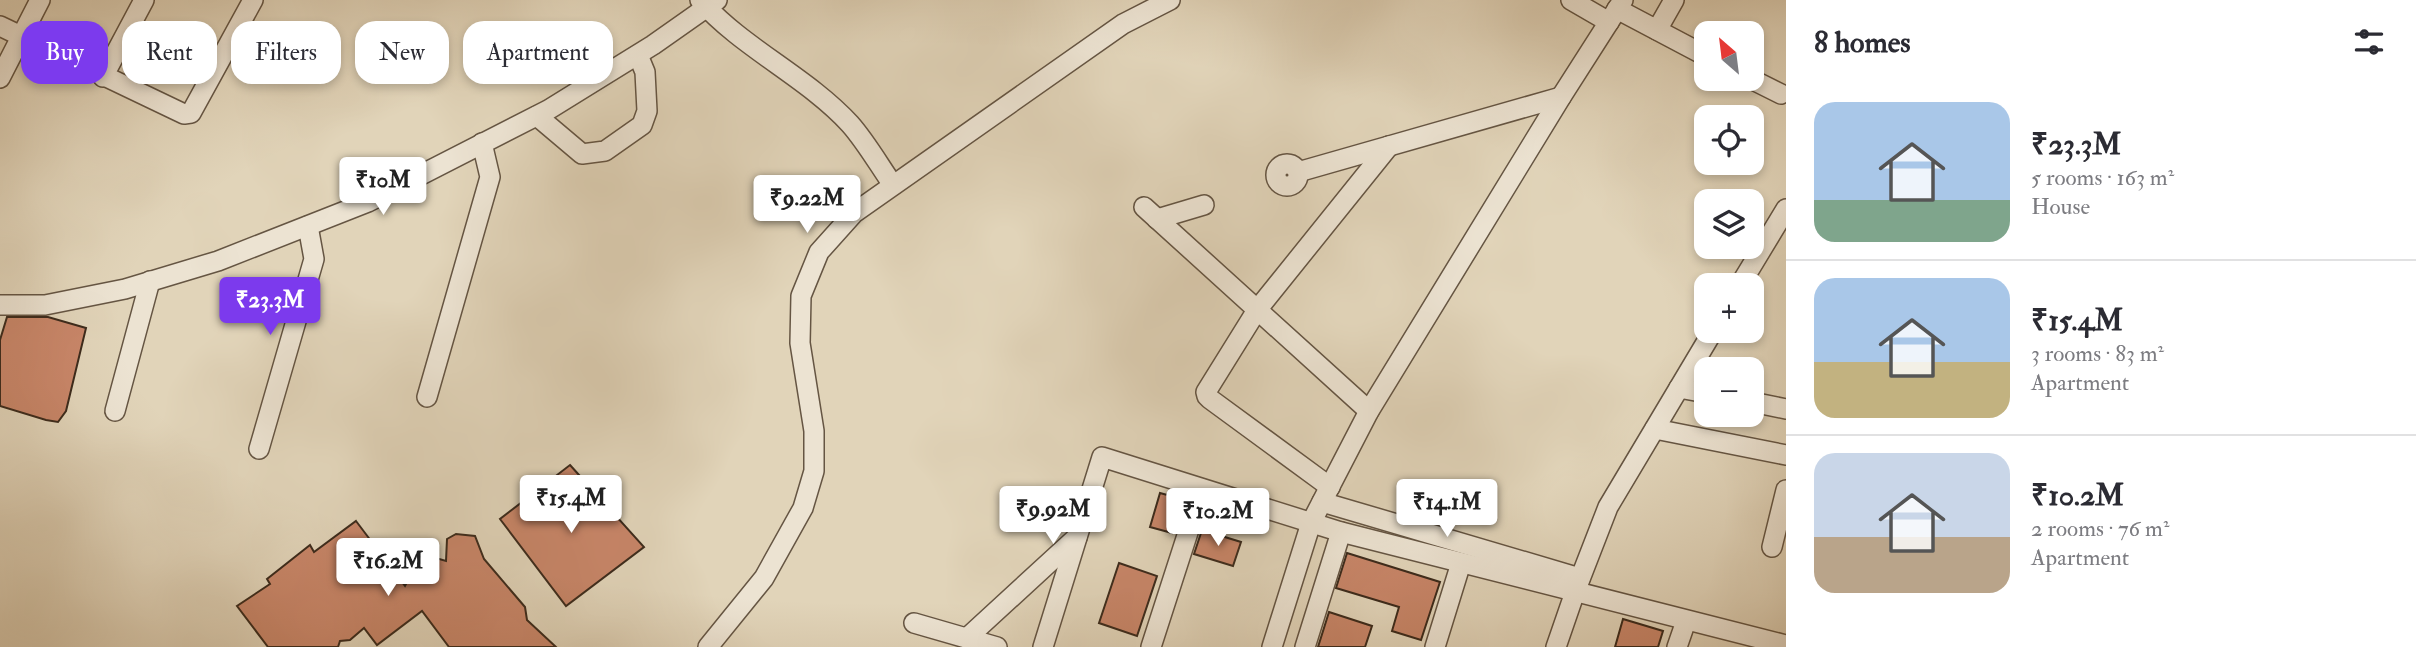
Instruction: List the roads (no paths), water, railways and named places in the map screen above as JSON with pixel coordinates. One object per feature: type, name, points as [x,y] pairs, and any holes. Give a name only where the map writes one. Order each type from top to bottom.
[{"type":"street","points":[[29,21],[40,0]]},
{"type":"street","points":[[108,68],[144,0]]},
{"type":"street","points":[[108,79],[184,114],[191,113],[253,0]]},
{"type":"street","points":[[708,647],[764,578],[803,508],[814,471],[814,431],[800,343],[801,296],[819,252],[854,213],[893,185],[1123,24],[1170,0]]},
{"type":"street","points":[[1571,0],[1616,7],[1694,49]]},
{"type":"street","points":[[1657,30],[1674,0]]},
{"type":"street","points":[[0,305],[45,305],[125,289],[218,261],[368,202],[537,116],[638,55],[708,2],[850,124],[893,185]]},
{"type":"street","points":[[1272,647],[1311,523],[1369,411],[1616,7]]},
{"type":"street","points":[[0,26],[21,36],[0,78]]},
{"type":"street","points":[[537,116],[582,154],[605,151],[642,125],[647,111],[645,72],[638,55]]},
{"type":"street","points":[[1764,86],[1781,94]]},
{"type":"street","points":[[1298,172],[1560,97]]},
{"type":"street","points":[[427,397],[490,177],[482,143]]},
{"type":"street","points":[[1389,146],[1257,310],[1206,392],[1207,396],[1326,494],[1686,621],[1786,645]]},
{"type":"street","points":[[1203,205],[1150,213],[1369,411]]},
{"type":"street","points":[[1747,273],[1786,209]]},
{"type":"street","points":[[259,449],[314,259],[308,226]]},
{"type":"street","points":[[115,411],[150,281]]},
{"type":"street","points":[[1556,647],[1608,507],[1706,343]]},
{"type":"street","points":[[1679,388],[1694,391]]},
{"type":"street","points":[[1764,404],[1786,409]]},
{"type":"street","points":[[1655,429],[1786,455]]},
{"type":"street","points":[[1043,647],[1102,457],[1341,532],[1461,563],[1578,585]]},
{"type":"street","points":[[1151,647],[1202,489]]},
{"type":"street","points":[[1772,547],[1786,490]]},
{"type":"street","points":[[1305,647],[1341,532]]},
{"type":"street","points":[[967,638],[1078,536]]},
{"type":"street","points":[[1434,647],[1461,563]]},
{"type":"street","points":[[1677,647],[1686,621]]},
{"type":"street","points":[[914,623],[998,647]]}]
